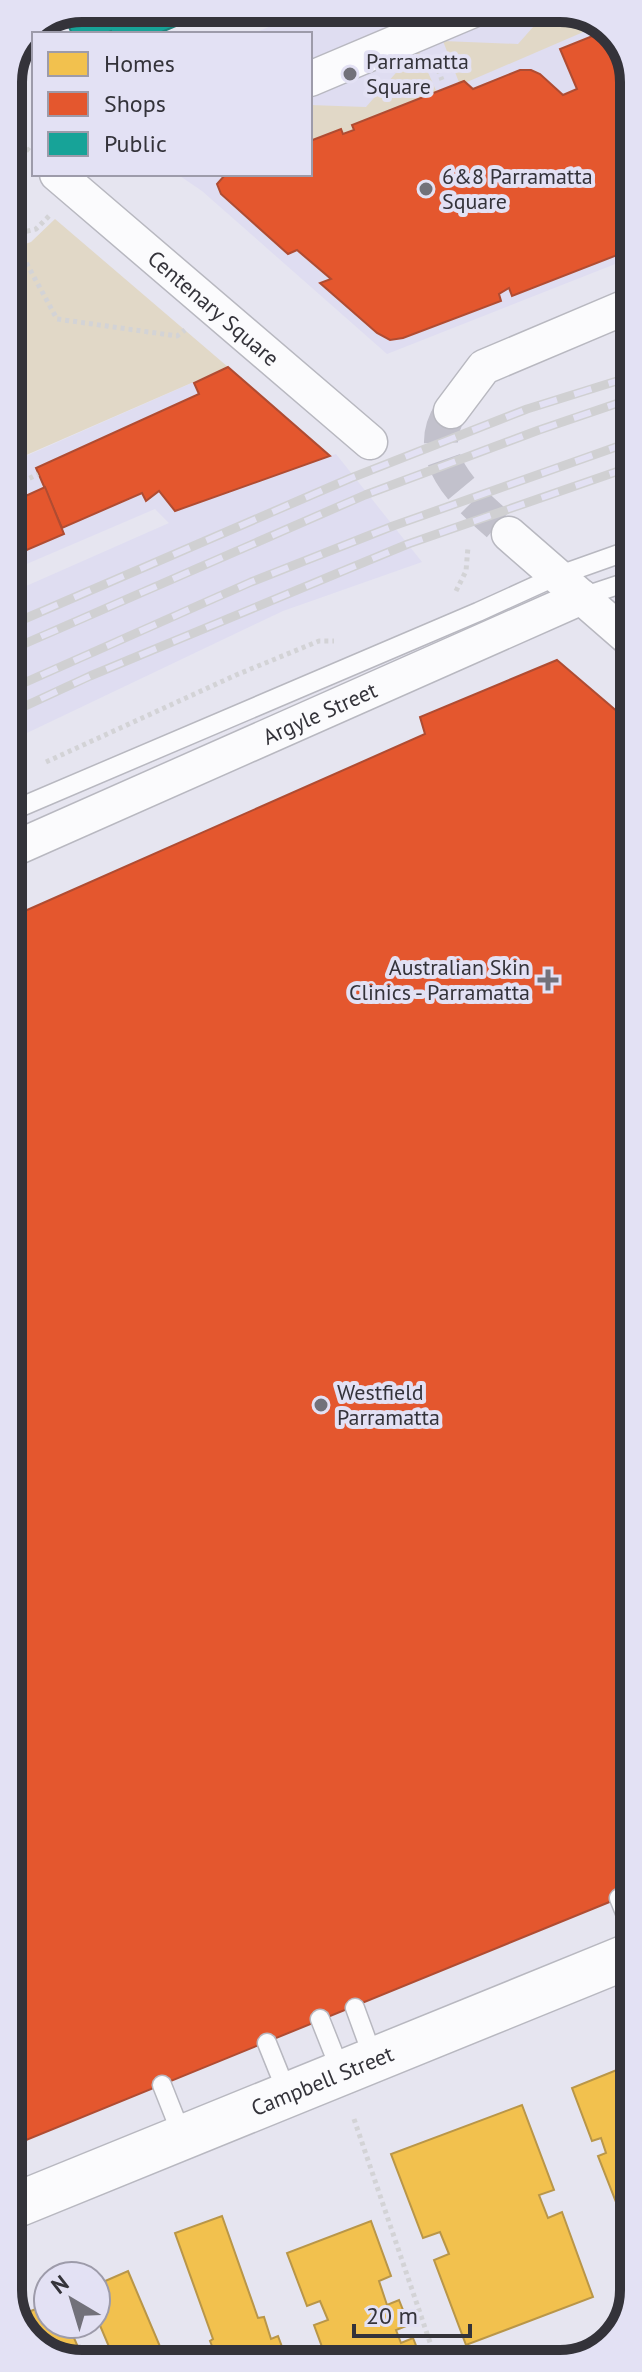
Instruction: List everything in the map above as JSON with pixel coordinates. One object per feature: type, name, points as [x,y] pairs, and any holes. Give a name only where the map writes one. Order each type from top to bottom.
[{"type":"main road","name":"Campbell Street","points":[[22,2203],[620,1960]]},
{"type":"street","points":[[312,78],[445,22]]},
{"type":"street","name":"Centenary Square","points":[[70,177],[211,305],[370,442]]},
{"type":"street","points":[[451,411],[484,367],[620,309]]},
{"type":"street","points":[[509,534],[620,631]]},
{"type":"street","name":"Argyle Street","points":[[22,845],[582,597]]},
{"type":"lane","name":"Argyle Street","points":[[22,806],[557,576],[620,554]]},
{"type":"lane","name":"Argyle Street","points":[[582,597],[620,584]]},
{"type":"lane","points":[[355,2008],[358,2067]]},
{"type":"lane","points":[[320,2019],[358,2067]]},
{"type":"lane","points":[[267,2043],[288,2095]]},
{"type":"lane","points":[[162,2085],[183,2138]]},
{"type":"path","points":[[22,233],[36,229],[52,213],[70,177]]},
{"type":"path","points":[[22,257],[57,319],[177,336],[211,305]]},
{"type":"path","points":[[22,482],[38,474]]},
{"type":"path","points":[[450,597],[458,589],[466,571],[468,547]]},
{"type":"path","points":[[37,765],[319,641],[347,641]]},
{"type":"path","points":[[354,2119],[433,2350]]},
{"type":"shaded area","name":"6&8 Parramatta Square","points":[[280,22],[564,22],[593,32],[612,52],[619,70],[620,262],[387,354],[202,191],[180,176],[312,176],[312,32],[257,32]]},
{"type":"shaded area","points":[[537,22],[564,22],[588,30],[460,85],[443,41],[518,44]]},
{"type":"shaded area","points":[[416,50],[419,52],[438,95],[312,146],[312,105],[366,107]]},
{"type":"shaded area","points":[[55,219],[228,367],[22,457],[22,245],[31,242]]},
{"type":"shaded area","points":[[228,367],[330,456],[336,454],[422,562],[283,611],[22,735],[22,588],[169,523],[155,509],[22,566],[22,458]]},
{"type":"building: Homes","points":[[620,2069],[620,2212],[598,2156],[606,2153],[601,2138],[592,2141],[572,2088]]},
{"type":"building: Homes","points":[[522,2105],[554,2190],[539,2195],[548,2218],[562,2212],[593,2297],[466,2345],[434,2260],[449,2254],[440,2232],[423,2238],[391,2154]]},
{"type":"building: Homes","points":[[222,2216],[258,2318],[264,2317],[271,2339],[278,2336],[283,2350],[214,2350],[210,2341],[213,2339],[175,2233]]},
{"type":"building: Homes","points":[[371,2221],[391,2276],[379,2281],[387,2305],[399,2300],[409,2325],[396,2330],[401,2343],[413,2338],[418,2350],[323,2350],[314,2325],[328,2320],[320,2301],[307,2306],[287,2253]]},
{"type":"building: Homes","points":[[128,2271],[161,2350],[110,2349],[106,2340],[112,2340],[112,2278]]},
{"type":"building: Homes","points":[[49,2340],[75,2340],[79,2350],[70,2349]]},
{"type":"building: Shops","name":"6&8 Parramatta Square","points":[[596,34],[605,42],[617,63],[620,82],[620,254],[512,296],[509,288],[499,294],[501,301],[403,338],[390,340],[377,333],[320,283],[331,279],[297,250],[288,254],[221,194],[217,184],[224,176],[312,176],[312,140],[341,129],[343,134],[354,130],[352,125],[464,81],[473,89],[520,70],[531,70],[563,95],[577,89],[560,49]]},
{"type":"building: Shops","points":[[228,367],[330,456],[175,511],[159,491],[146,501],[142,493],[62,528],[36,468],[199,394],[194,383]]},
{"type":"building: Shops","points":[[45,487],[64,534],[22,552],[22,498]]},
{"type":"building: Shops","name":"Westfield Parramatta","points":[[557,660],[620,714],[620,1898],[22,2142],[22,912],[425,734],[420,717]]},
{"type":"building: Public","points":[[82,22],[174,22],[176,26],[162,32],[71,32],[68,24]]},
{"type":"tunnel","points":[[451,411],[443,429],[441,447],[446,464],[467,495],[509,534]]},
{"type":"railway","points":[[22,620],[351,478],[527,409],[620,380]]},
{"type":"railway","points":[[22,645],[365,495],[620,402]]},
{"type":"railway","points":[[22,684],[251,582],[393,526],[620,446]]},
{"type":"railway","points":[[22,708],[90,676],[408,544],[620,471]]},
{"type":"place","name":"Parramatta Square","points":[[350,74]]},
{"type":"place","name":"6&8 Parramatta Square","points":[[426,189]]},
{"type":"place","name":"Australian Skin Clinics - Parramatta","points":[[548,980]]},
{"type":"place","name":"Westfield Parramatta","points":[[321,1405]]}]
